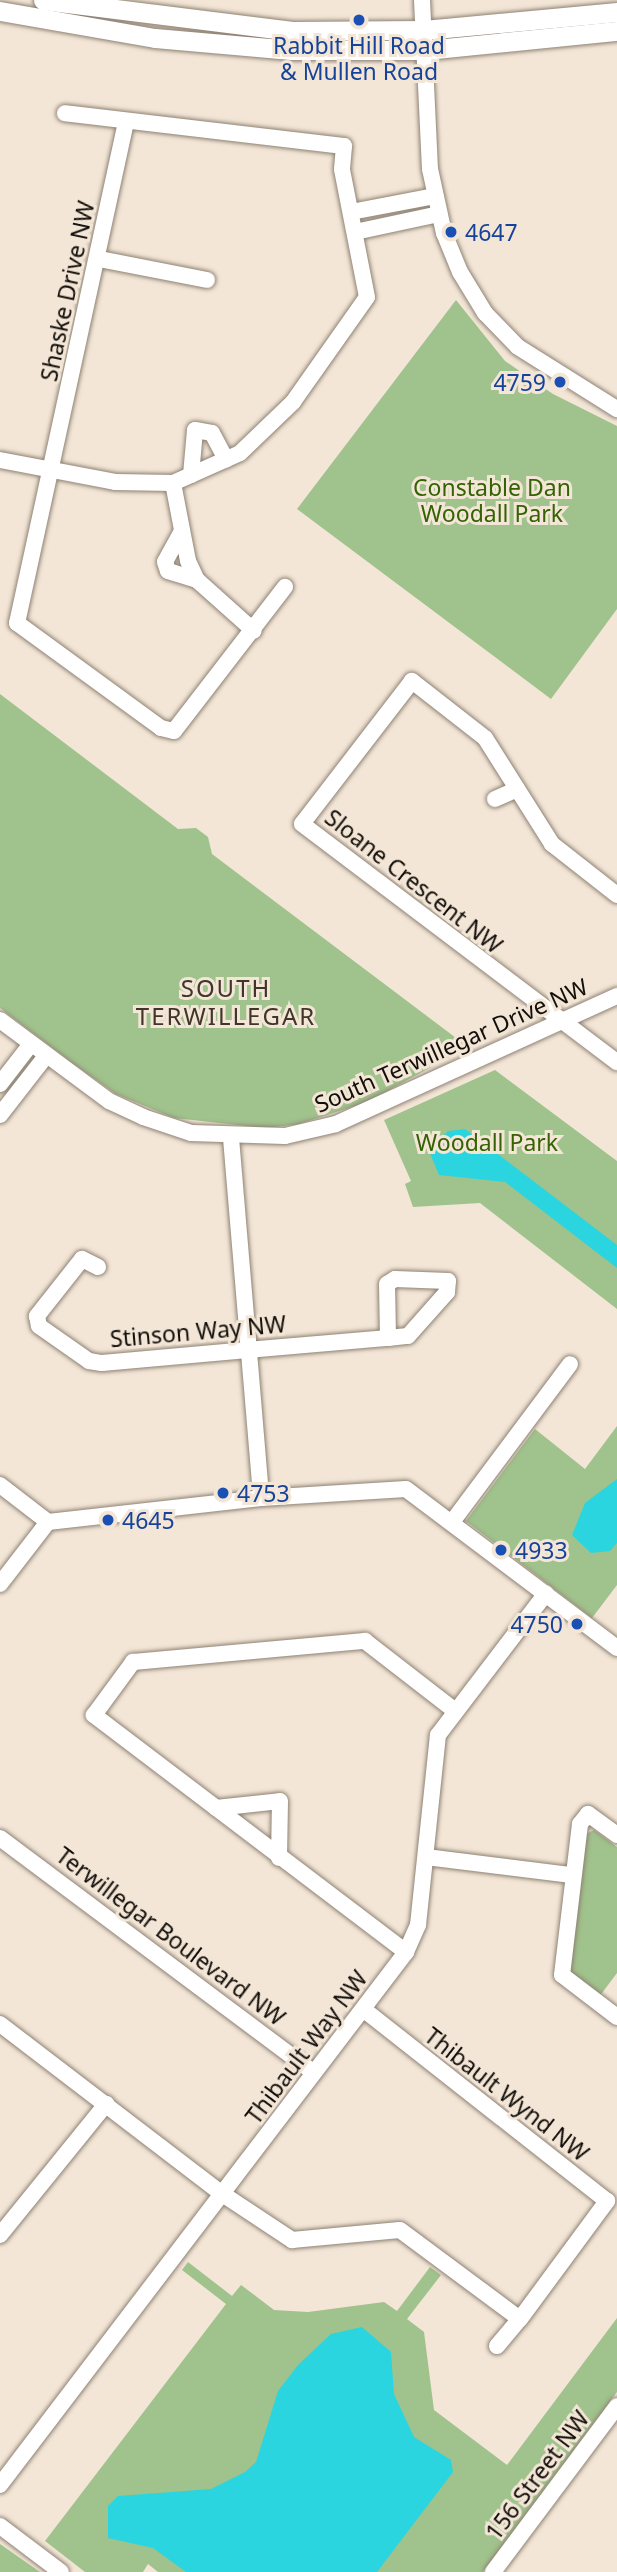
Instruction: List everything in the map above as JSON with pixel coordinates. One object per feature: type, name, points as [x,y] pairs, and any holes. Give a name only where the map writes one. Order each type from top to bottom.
[{"type":"main road","points":[[43,0],[254,29],[424,30],[617,12]]},
{"type":"main road","points":[[1,10],[225,45],[425,50],[617,31]]},
{"type":"street","points":[[422,0],[435,196],[460,272],[495,324],[549,371],[617,409]]},
{"type":"street","points":[[0,460],[115,482],[173,483],[240,453],[293,402],[368,297],[351,212],[344,146],[65,113]]},
{"type":"street","name":"Shaske Drive NW","points":[[126,122],[99,258],[17,623],[169,731],[183,724],[254,631]]},
{"type":"street","points":[[351,212],[435,196]]},
{"type":"street","points":[[355,232],[439,214]]},
{"type":"street","points":[[99,258],[207,280]]},
{"type":"street","points":[[191,475],[195,430],[212,433],[226,459]]},
{"type":"street","points":[[173,483],[182,531],[197,580]]},
{"type":"street","points":[[182,531],[165,562],[168,571],[197,580],[254,631],[285,587]]},
{"type":"street","name":"Sloane Crescent NW","points":[[562,1023],[302,824],[412,681],[485,738],[552,844],[617,895]]},
{"type":"street","points":[[495,799],[517,789]]},
{"type":"street","name":"South Terwillegar Drive NW","points":[[0,1020],[109,1101],[143,1117],[231,1138],[285,1136],[336,1124],[617,996]]},
{"type":"street","points":[[562,1023],[617,1062]]},
{"type":"street","points":[[0,1084],[31,1044]]},
{"type":"street","points":[[0,1115],[46,1056]]},
{"type":"street","points":[[231,1138],[261,1498]]},
{"type":"street","name":"Stinson Way NW","points":[[98,1267],[82,1259],[37,1316],[39,1326],[89,1361],[388,1338],[420,1328],[447,1292],[448,1281],[387,1283],[388,1338]]},
{"type":"street","points":[[452,1522],[570,1364]]},
{"type":"street","points":[[0,1485],[48,1522],[261,1498],[402,1488],[452,1522],[617,1647]]},
{"type":"street","points":[[0,1584],[48,1522]]},
{"type":"street","name":"Thibault Way NW","points":[[0,2485],[224,2195],[313,2072],[364,2010],[406,1952],[418,1925],[438,1735],[454,1710],[546,1594]]},
{"type":"street","points":[[406,1952],[94,1716],[133,1662],[365,1641],[454,1710]]},
{"type":"street","points":[[216,1808],[279,1801],[279,1858]]},
{"type":"street","points":[[617,1835],[588,1814],[580,1824],[570,1875],[562,1975],[617,2017]]},
{"type":"street","name":"Terwillegar Boulevard NW","points":[[0,1838],[313,2072]]},
{"type":"street","points":[[426,1857],[570,1875]]},
{"type":"street","name":"Thibault Wynd NW","points":[[364,2010],[607,2201],[497,2346]]},
{"type":"street","points":[[0,2024],[224,2195],[292,2240],[405,2232],[520,2319]]},
{"type":"street","points":[[0,2235],[106,2104]]},
{"type":"street","name":"156 Street NW","points":[[493,2572],[617,2406]]},
{"type":"street","points":[[0,2526],[61,2572]]},
{"type":"green space","name":"Constable Dan Woodall Park","points":[[456,300],[505,361],[553,394],[617,426],[617,609],[551,699],[297,509]]},
{"type":"green space","points":[[0,694],[178,829],[196,828],[208,837],[212,854],[468,1047],[367,1102],[299,1124],[266,1128],[174,1118],[116,1094],[71,1062],[0,1008]]},
{"type":"green space","name":"Woodall Park","points":[[495,1070],[617,1161],[617,1309],[480,1203],[413,1207],[405,1184],[411,1181],[384,1120]]},
{"type":"green space","points":[[617,1426],[617,1585],[592,1618],[466,1521],[535,1429],[585,1469]]},
{"type":"green space","points":[[594,1830],[617,1847],[617,1973],[599,1997],[569,1974],[584,1835]]},
{"type":"green space","points":[[188,2262],[232,2296],[241,2285],[274,2310],[308,2312],[384,2302],[397,2311],[430,2267],[441,2275],[407,2319],[424,2332],[434,2410],[507,2465],[617,2318],[617,2392],[483,2572],[158,2572],[148,2564],[143,2572],[85,2572],[45,2541],[226,2304],[182,2270]]},
{"type":"green space","points":[[0,2544],[40,2572],[0,2572]]},
{"type":"water","points":[[465,1129],[617,1245],[617,1268],[505,1182],[439,1175],[429,1151],[448,1131]]},
{"type":"water","points":[[617,1479],[617,1543],[610,1551],[591,1553],[572,1535],[585,1503]]},
{"type":"water","points":[[362,2327],[391,2352],[394,2394],[414,2437],[451,2460],[453,2472],[377,2572],[186,2572],[153,2548],[108,2538],[108,2506],[118,2496],[211,2489],[245,2472],[256,2462],[278,2391],[298,2365],[331,2334]]},
{"type":"place","name":"Rabbit Hill Road & Mullen Road","points":[[359,20]]},
{"type":"place","name":"4647","points":[[451,232]]},
{"type":"place","name":"4759","points":[[560,382]]},
{"type":"place","name":"4753","points":[[223,1493]]},
{"type":"place","name":"4645","points":[[108,1520]]},
{"type":"place","name":"4933","points":[[501,1550]]},
{"type":"place","name":"4750","points":[[577,1624]]},
{"type":"district","name":"SOUTH TERWILLEGAR","points":[[226,1002]]}]
